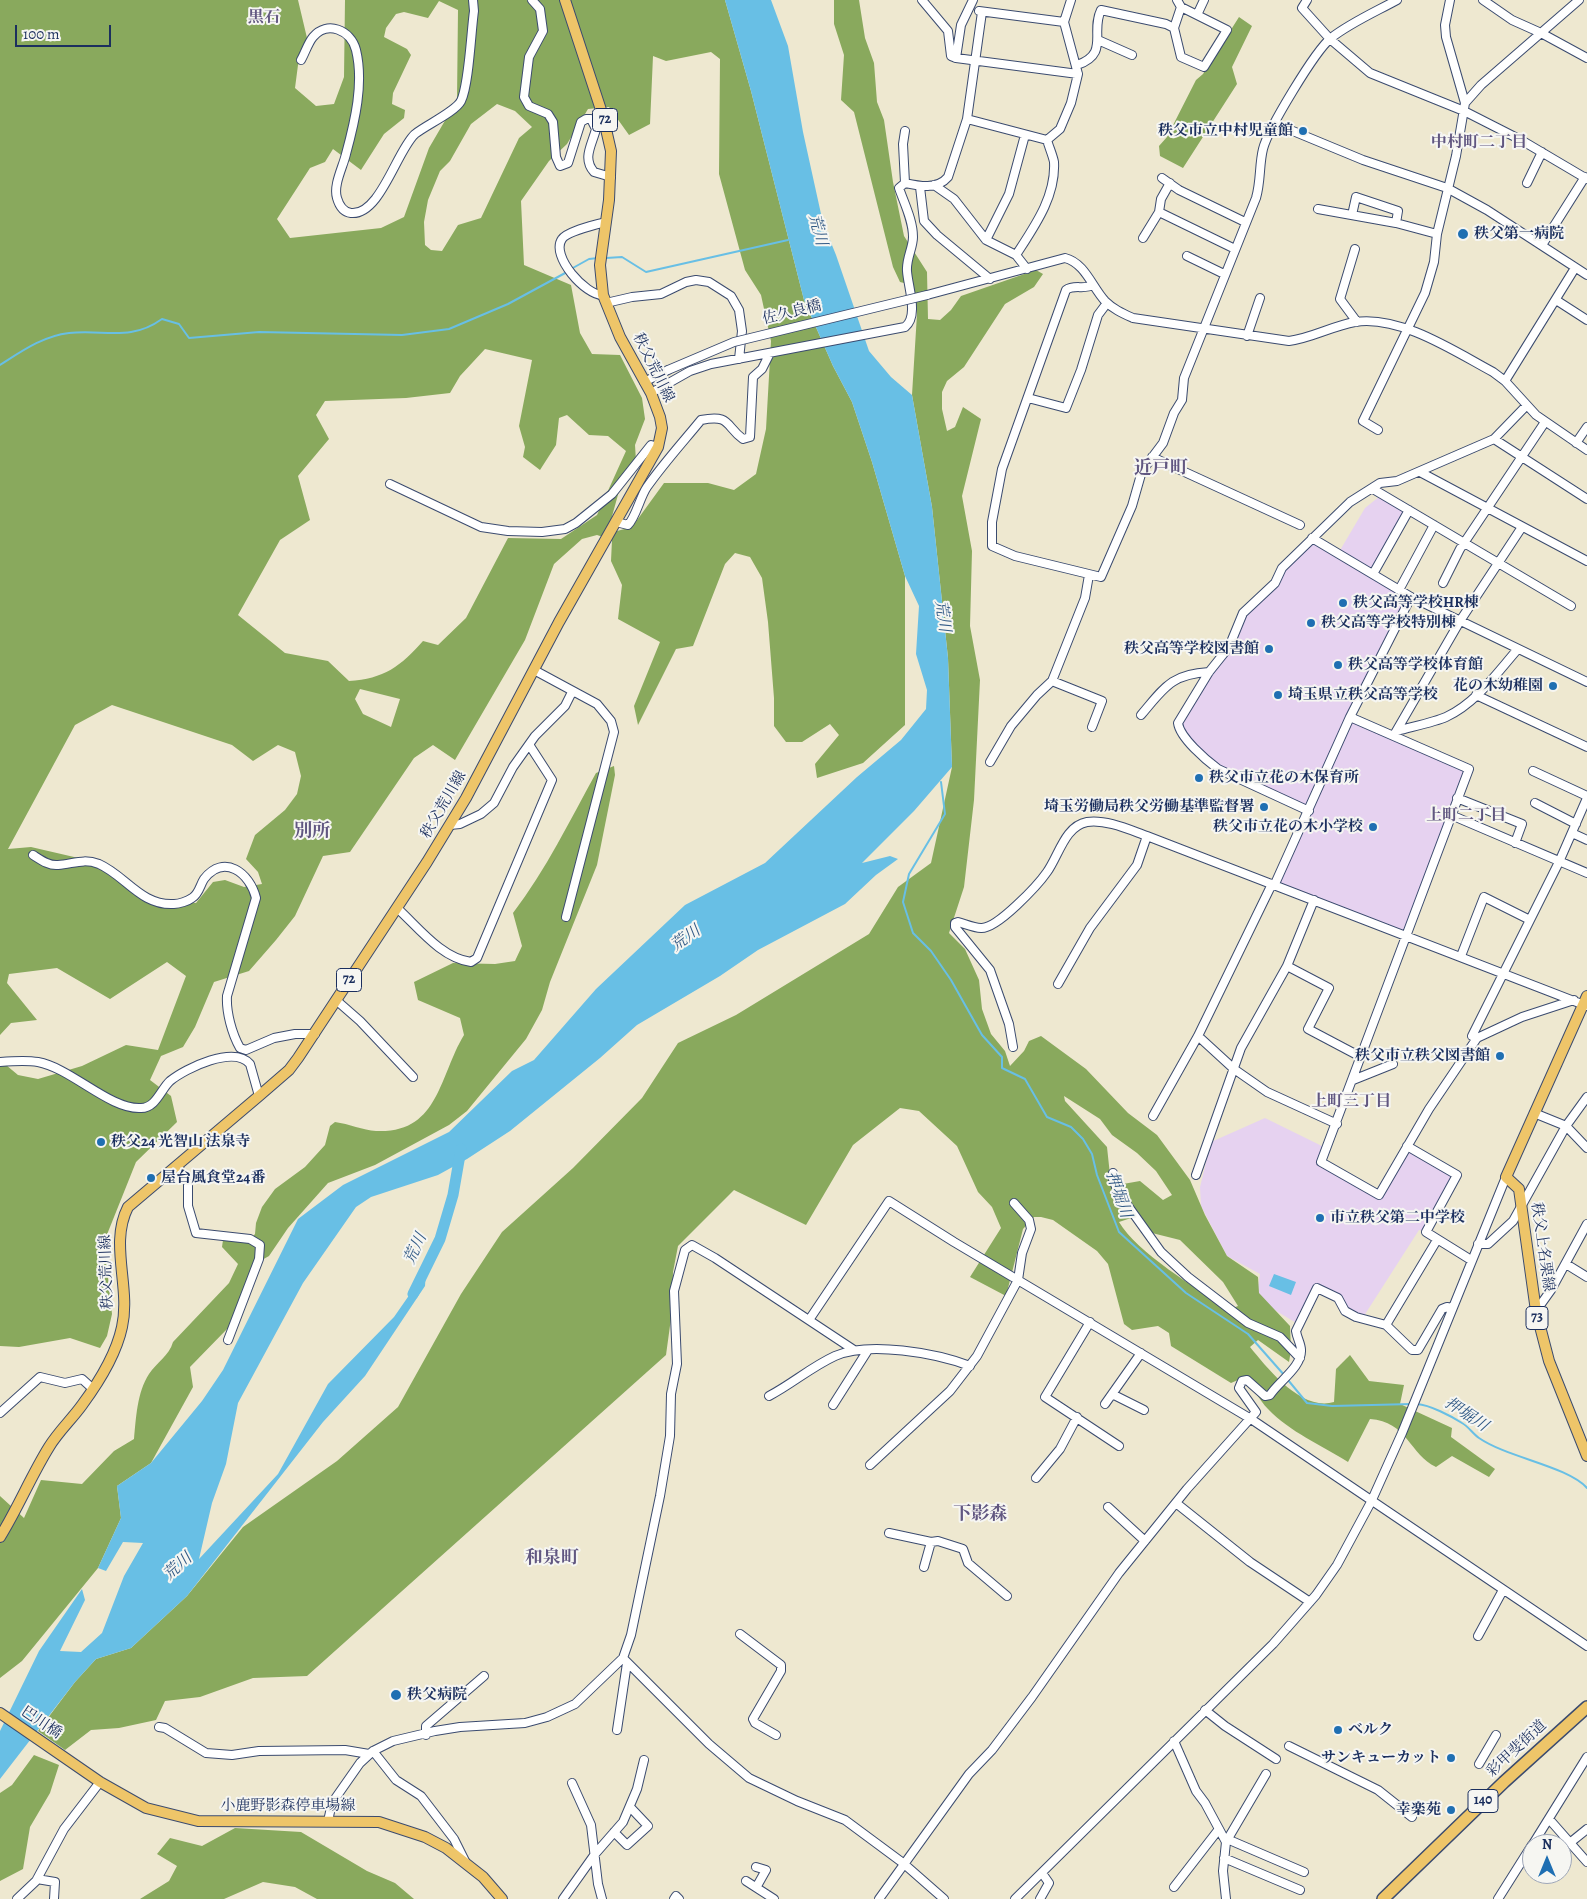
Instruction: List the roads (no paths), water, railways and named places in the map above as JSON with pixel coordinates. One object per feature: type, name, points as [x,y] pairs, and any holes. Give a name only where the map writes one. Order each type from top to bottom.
[{"type":"highway","name":"彩甲斐街道","points":[[1383,1899],[1504,1782],[1587,1707]]},
{"type":"main road","name":"秩父荒川線","points":[[0,1537],[50,1445],[93,1389],[114,1353],[122,1327],[125,1302],[120,1239],[122,1220],[128,1207],[289,1070],[315,1034],[450,825],[658,447],[661,434],[660,417],[651,393],[605,299],[600,265],[611,177],[611,151],[607,128],[565,0]]},
{"type":"main road","points":[[1506,1178],[1583,1002]]},
{"type":"main road","name":"秩父上名栗線","points":[[1506,1178],[1519,1189],[1536,1311],[1549,1361],[1587,1456]]},
{"type":"main road","name":"巴川橋","points":[[0,1713],[65,1757]]},
{"type":"main road","name":"小鹿野影森停車場線","points":[[65,1757],[100,1782],[146,1808],[198,1821],[379,1822],[400,1828],[425,1837],[465,1861],[502,1899]]},
{"type":"street","points":[[301,60],[313,37],[321,30],[331,28],[344,31],[352,39],[356,50],[358,92],[347,153],[335,191],[342,209],[348,212],[360,212],[374,200],[387,181],[407,143],[415,134],[460,103],[465,90],[474,11],[473,0]]},
{"type":"street","points":[[532,0],[540,9],[543,31],[529,57],[524,97],[529,106],[548,114],[553,122],[556,157],[560,166],[568,163],[581,122],[591,119],[596,130],[589,147],[588,163],[594,172],[611,177]]},
{"type":"street","points":[[922,0],[948,31],[951,56],[1078,74]]},
{"type":"street","points":[[956,58],[961,25],[974,0]]},
{"type":"street","points":[[1047,140],[1060,129],[1071,103],[1078,74],[1064,22],[1071,0]]},
{"type":"street","points":[[1197,15],[1204,0]]},
{"type":"street","points":[[1307,0],[1302,8],[1330,39],[1376,76],[1464,111],[1542,152],[1586,178],[1542,245]]},
{"type":"street","points":[[1093,285],[1088,287],[1071,286],[1066,290],[1002,469],[992,522],[992,546],[1014,556],[1102,578],[1132,506],[1142,471],[1163,443],[1174,412],[1182,400],[1184,378],[1260,184],[1264,148],[1276,124],[1312,61],[1330,39],[1397,0]]},
{"type":"street","points":[[1378,430],[1362,421],[1426,293],[1434,262],[1437,234],[1446,188],[1456,156],[1464,111],[1465,103],[1446,37],[1445,25],[1450,0]]},
{"type":"street","points":[[1465,103],[1480,85],[1579,0]]},
{"type":"street","points":[[1485,1],[1512,20],[1541,33],[1587,58]]},
{"type":"street","points":[[1179,4],[1227,30],[1204,66],[1181,57],[1174,28],[1179,4]]},
{"type":"street","points":[[969,9],[1064,22]]},
{"type":"street","points":[[1077,65],[1089,61],[1095,53],[1101,10],[1166,24],[1174,28]]},
{"type":"street","points":[[905,183],[920,187],[934,185],[948,177],[967,119],[982,12]]},
{"type":"street","points":[[1098,40],[1132,55]]},
{"type":"street","points":[[967,119],[1047,140]]},
{"type":"street","points":[[1276,124],[1355,157],[1446,188],[1487,210],[1587,276]]},
{"type":"street","points":[[905,130],[903,144],[905,183]]},
{"type":"street","points":[[986,240],[1008,194],[1025,135]]},
{"type":"street","points":[[1016,255],[1040,218],[1051,189],[1054,160],[1047,140]]},
{"type":"street","points":[[1527,183],[1542,152]]},
{"type":"street","points":[[1162,178],[1179,190],[1245,222]]},
{"type":"street","points":[[651,393],[690,371],[739,359],[905,328],[912,316],[906,269],[913,237],[908,210],[899,188],[905,183]]},
{"type":"street","points":[[1143,238],[1159,212],[1161,200],[1170,183]]},
{"type":"street","points":[[934,185],[954,199],[986,240],[1016,255],[1027,269]]},
{"type":"street","points":[[920,187],[924,221],[937,235],[990,279]]},
{"type":"street","points":[[1352,215],[1356,197],[1398,211],[1396,223]]},
{"type":"street","points":[[1318,208],[1396,223],[1437,234]]},
{"type":"street","points":[[1159,212],[1235,249]]},
{"type":"street","points":[[605,222],[566,235],[561,240],[560,247],[565,266],[591,293],[605,299],[632,297],[661,294],[686,282],[696,280],[710,282],[731,296],[739,310],[742,324],[739,359]]},
{"type":"street","points":[[1355,249],[1340,299],[1357,322]]},
{"type":"street","points":[[1187,256],[1224,274]]},
{"type":"street","name":"佐久良橋","points":[[644,382],[734,342],[927,295],[1065,258],[1079,265],[1107,303]]},
{"type":"street","points":[[1505,381],[1575,268]]},
{"type":"street","points":[[1247,336],[1260,298]]},
{"type":"street","points":[[1556,300],[1587,320]]},
{"type":"street","points":[[1028,398],[1066,408],[1081,370],[1098,315],[1107,303],[1117,311],[1132,318],[1276,340],[1300,340],[1357,322],[1384,323],[1408,329],[1493,372],[1505,381],[1526,406],[1545,422],[1587,450]]},
{"type":"street","points":[[616,522],[628,525],[632,521],[638,501],[648,486],[701,420],[720,419],[730,424],[736,434],[743,439],[750,437],[753,377],[762,368],[770,353]]},
{"type":"street","points":[[1309,811],[1218,769],[1179,730],[1178,723],[1209,672],[1229,647],[1243,613],[1274,583],[1282,568],[1350,502],[1380,483],[1397,481],[1494,439],[1526,406]]},
{"type":"street","points":[[1443,583],[1460,550],[1545,422]]},
{"type":"street","points":[[1576,443],[1587,427]]},
{"type":"street","points":[[1494,439],[1587,499]]},
{"type":"street","points":[[390,484],[480,527],[508,531],[565,529],[576,523],[612,494],[651,445],[658,447]]},
{"type":"street","points":[[1152,457],[1300,525]]},
{"type":"street","points":[[1420,472],[1587,561]]},
{"type":"street","points":[[1373,489],[1571,606]]},
{"type":"street","points":[[1373,574],[1409,510]]},
{"type":"street","points":[[1399,590],[1434,525]]},
{"type":"street","points":[[1396,733],[1460,621],[1522,527]]},
{"type":"street","points":[[1312,538],[1411,597],[1517,650],[1587,682]]},
{"type":"street","points":[[990,762],[1011,726],[1037,695],[1052,681],[1085,598],[1089,575]]},
{"type":"street","points":[[1153,1116],[1198,1036],[1309,811],[1350,717],[1411,597]]},
{"type":"street","points":[[1396,733],[1444,718],[1466,705],[1517,650]]},
{"type":"street","points":[[534,670],[597,704],[611,721],[614,732],[566,917]]},
{"type":"street","points":[[1141,715],[1174,679],[1196,673],[1209,672]]},
{"type":"street","points":[[1052,681],[1102,700],[1092,727]]},
{"type":"street","points":[[450,825],[460,824],[481,814],[494,803],[513,767],[536,736],[565,706],[572,692]]},
{"type":"street","points":[[1476,695],[1587,747]]},
{"type":"street","points":[[1350,717],[1396,733],[1468,769],[1405,934],[1337,1124],[1321,1162],[1380,1195],[1429,1109],[1477,1038],[1522,1017],[1583,1002]]},
{"type":"street","points":[[397,908],[449,955],[459,961],[471,962],[477,958],[552,780],[530,746]]},
{"type":"street","points":[[1477,1038],[1472,1036],[1576,824],[1585,810],[1587,797],[1533,771]]},
{"type":"street","points":[[1457,798],[1522,824],[1515,843]]},
{"type":"street","points":[[1535,803],[1576,824]]},
{"type":"street","points":[[1451,815],[1587,873]]},
{"type":"street","points":[[1013,1047],[1009,1024],[990,970],[955,927],[955,923],[958,922],[981,928],[988,926],[1006,914],[1048,871],[1066,839],[1076,827],[1087,822],[1101,822],[1147,836],[1583,1002]]},
{"type":"street","points":[[1572,834],[1587,840]]},
{"type":"street","points":[[1058,984],[1090,928],[1137,864],[1147,836]]},
{"type":"street","points":[[34,855],[46,863],[57,866],[87,860],[100,864],[144,898],[176,905],[192,898],[205,878],[215,871],[224,867],[237,868],[245,874],[253,885],[256,898],[228,996],[227,1006],[236,1042],[240,1048],[246,1050],[274,1038],[295,1034],[315,1034]]},
{"type":"street","points":[[1461,956],[1484,897],[1530,920]]},
{"type":"street","points":[[1196,1175],[1241,1048],[1287,966],[1314,900]]},
{"type":"street","points":[[1287,966],[1329,988],[1308,1029],[1361,1057]]},
{"type":"street","points":[[336,1000],[360,1021],[412,1077]]},
{"type":"street","points":[[1198,1036],[1234,1069],[1266,1092],[1337,1124]]},
{"type":"street","points":[[0,1062],[38,1062],[76,1079],[124,1106],[141,1108],[152,1105],[164,1087],[180,1075],[218,1057],[239,1058],[247,1060],[250,1064],[260,1096]]},
{"type":"street","points":[[1353,1080],[1393,1064]]},
{"type":"street","points":[[1478,1244],[1488,1244],[1513,1220],[1566,1126],[1587,1097]]},
{"type":"street","points":[[1534,1113],[1566,1126],[1587,1148]]},
{"type":"street","points":[[1407,1146],[1457,1175],[1426,1232],[1471,1260]]},
{"type":"street","points":[[177,1164],[188,1183],[188,1206],[196,1233],[250,1239],[260,1245],[259,1259],[228,1340]]},
{"type":"street","points":[[1113,1172],[1113,1179],[1118,1192],[1161,1252],[1188,1277],[1248,1323],[1280,1337],[1300,1358]]},
{"type":"street","points":[[1015,1899],[1272,1644],[1310,1602],[1337,1565],[1371,1502],[1402,1433],[1506,1178]]},
{"type":"street","points":[[809,1320],[889,1200],[1018,1280],[1251,1418],[1371,1502],[1587,1646]]},
{"type":"street","points":[[870,1465],[944,1397],[970,1366],[1018,1280],[1022,1253],[1030,1234],[1031,1224],[1014,1203]]},
{"type":"street","points":[[1536,1311],[1566,1264],[1587,1224]]},
{"type":"street","points":[[1386,1325],[1437,1240]]},
{"type":"street","points":[[617,1730],[625,1660],[660,1496],[670,1436],[671,1394],[676,1364],[674,1291],[685,1250],[692,1245],[854,1350]]},
{"type":"street","points":[[1566,1264],[1587,1277]]},
{"type":"street","points":[[879,1899],[903,1863],[969,1774],[992,1750],[1032,1697],[1071,1640],[1145,1541],[1176,1502],[1256,1412],[1239,1388],[1242,1381],[1247,1380],[1265,1396],[1270,1395],[1300,1358],[1302,1349],[1296,1331],[1317,1288],[1338,1298],[1345,1311],[1356,1317],[1386,1325],[1412,1350],[1418,1350],[1442,1309],[1452,1308]]},
{"type":"street","points":[[1090,1322],[1045,1397],[1078,1417],[1119,1446]]},
{"type":"street","points":[[769,1396],[828,1360],[854,1350],[923,1353],[970,1366]]},
{"type":"street","points":[[832,1405],[868,1350]]},
{"type":"street","points":[[1106,1404],[1141,1353]]},
{"type":"street","points":[[0,1413],[40,1377],[65,1383],[82,1379],[93,1389]]},
{"type":"street","points":[[1112,1394],[1144,1410]]},
{"type":"street","points":[[1036,1478],[1060,1449],[1078,1417]]},
{"type":"street","points":[[1176,1502],[1250,1562],[1310,1602]]},
{"type":"street","points":[[1108,1507],[1145,1541]]},
{"type":"street","points":[[889,1533],[931,1542],[938,1541],[963,1549],[968,1562],[1007,1596]]},
{"type":"street","points":[[924,1567],[931,1542]]},
{"type":"street","points":[[1478,1636],[1503,1590]]},
{"type":"street","points":[[740,1634],[781,1665],[782,1671],[753,1719],[755,1723],[776,1735]]},
{"type":"street","points":[[328,1821],[332,1803],[360,1764],[371,1753],[393,1741],[460,1727],[525,1723],[547,1718],[575,1704],[625,1660]]},
{"type":"street","points":[[625,1660],[709,1744],[749,1778],[797,1802],[845,1820],[903,1863],[944,1899]]},
{"type":"street","points":[[426,1735],[426,1726],[484,1676]]},
{"type":"street","points":[[1205,1710],[1225,1726],[1276,1760]]},
{"type":"street","points":[[158,1728],[165,1728],[206,1753],[232,1755],[259,1751],[345,1750],[371,1753],[396,1780],[421,1796],[454,1839],[465,1861]]},
{"type":"street","points":[[1479,1764],[1496,1735]]},
{"type":"street","points":[[1174,1741],[1196,1791],[1205,1803],[1226,1841],[1304,1872]]},
{"type":"street","points":[[1289,1746],[1378,1790],[1412,1817]]},
{"type":"street","points":[[1539,1834],[1587,1757]]},
{"type":"street","points":[[564,1899],[594,1854],[622,1822],[630,1808],[644,1760]]},
{"type":"street","points":[[1226,1899],[1222,1871],[1226,1841],[1266,1774]]},
{"type":"street","points":[[18,1899],[37,1879],[64,1828],[100,1782]]},
{"type":"street","points":[[572,1783],[591,1825],[602,1899]]},
{"type":"street","points":[[614,1832],[627,1845],[648,1826],[630,1808]]},
{"type":"street","points":[[1549,1819],[1563,1834]]},
{"type":"street","points":[[1174,1887],[1219,1829]]},
{"type":"street","points":[[1572,1841],[1587,1829]]},
{"type":"street","points":[[1572,1843],[1587,1862]]},
{"type":"street","points":[[1224,1858],[1300,1890]]},
{"type":"street","points":[[1498,1899],[1522,1861]]},
{"type":"street","points":[[756,1867],[766,1870],[758,1886]]},
{"type":"street","points":[[1040,1899],[1048,1883],[1042,1873]]},
{"type":"street","points":[[37,1879],[55,1882],[54,1899]]},
{"type":"street","points":[[746,1881],[758,1886],[774,1899]]},
{"type":"street","points":[[674,1899],[676,1896],[679,1899]]},
{"type":"water","points":[[725,0],[771,0],[788,46],[803,132],[823,223],[869,351],[891,377],[912,395],[932,507],[948,658],[952,767],[914,811],[862,863],[890,856],[898,859],[876,875],[845,904],[758,950],[720,976],[637,1025],[600,1058],[510,1131],[467,1159],[438,1175],[371,1197],[356,1207],[303,1283],[238,1403],[226,1464],[212,1503],[199,1559],[278,1474],[328,1384],[394,1317],[426,1271],[425,1286],[365,1376],[323,1422],[187,1596],[131,1648],[96,1659],[75,1682],[0,1779],[0,1731],[39,1651],[82,1589],[85,1600],[60,1651],[81,1652],[102,1633],[124,1576],[143,1543],[123,1542],[106,1571],[98,1568],[121,1518],[117,1486],[151,1463],[202,1401],[223,1370],[298,1219],[343,1185],[449,1132],[512,1071],[534,1060],[596,989],[685,905],[765,863],[857,777],[901,740],[926,709],[927,690],[916,654],[919,606],[905,576],[872,462],[852,402],[833,366],[804,300],[751,91]]},
{"type":"water","points":[[1274,1274],[1296,1282],[1291,1295],[1269,1286]]},
{"type":"waterway","points":[[606,258],[622,257],[646,272],[788,240]]},
{"type":"waterway","points":[[571,269],[589,259],[598,258]]},
{"type":"waterway","points":[[0,365],[50,337],[82,332],[128,332],[150,326],[162,319],[179,324],[189,338],[259,332],[402,335],[449,329],[508,304],[567,272]]},
{"type":"waterway","name":"押堀川","points":[[941,782],[945,814],[909,874],[903,902],[913,933],[931,951],[951,980],[982,1035],[1002,1057],[1002,1068],[1025,1079],[1047,1117],[1071,1127],[1083,1139],[1092,1154],[1097,1175],[1119,1232],[1186,1293],[1248,1334],[1285,1376]]},
{"type":"waterway","name":"荒川","points":[[413,1294],[440,1239],[453,1195],[461,1149]]},
{"type":"waterway","name":"押堀川","points":[[1288,1380],[1307,1403],[1332,1406],[1412,1404]]},
{"type":"waterway","name":"押堀川","points":[[1417,1404],[1452,1417],[1491,1445],[1566,1474],[1578,1480],[1587,1488]]},
{"type":"place","name":"秩父市立中村児童館","points":[[1303,131]]},
{"type":"place","name":"秩父第一病院","points":[[1463,234]]},
{"type":"place","name":"秩父高等学校HR棟","points":[[1343,603]]},
{"type":"place","name":"秩父高等学校特別棟","points":[[1311,623]]},
{"type":"place","name":"秩父高等学校図書館","points":[[1269,649]]},
{"type":"place","name":"秩父高等学校体育館","points":[[1338,665]]},
{"type":"place","name":"花の木幼稚園","points":[[1553,686]]},
{"type":"place","name":"埼玉県立秩父高等学校","points":[[1278,695]]},
{"type":"place","name":"秩父市立花の木保育所","points":[[1199,778]]},
{"type":"place","name":"埼玉労働局秩父労働基準監督署","points":[[1264,807]]},
{"type":"place","name":"秩父市立花の木小学校","points":[[1373,827]]},
{"type":"place","name":"秩父市立秩父図書館","points":[[1500,1056]]},
{"type":"place","name":"秩父24 光智山 法泉寺","points":[[101,1142]]},
{"type":"place","name":"屋台風食堂24番","points":[[151,1178]]},
{"type":"place","name":"市立秩父第二中学校","points":[[1320,1218]]},
{"type":"place","name":"秩父病院","points":[[396,1695]]},
{"type":"place","name":"ベルク","points":[[1338,1730]]},
{"type":"place","name":"サンキューカット","points":[[1451,1758]]},
{"type":"place","name":"幸楽苑","points":[[1451,1810]]},
{"type":"district","name":"黒石","points":[[264,18]]},
{"type":"district","name":"中村町二丁目","points":[[1479,143]]},
{"type":"district","name":"近戸町","points":[[1161,469]]},
{"type":"district","name":"上町二丁目","points":[[1466,816]]},
{"type":"district","name":"別所","points":[[312,832]]},
{"type":"district","name":"上町三丁目","points":[[1351,1102]]},
{"type":"district","name":"下影森","points":[[980,1515]]},
{"type":"district","name":"和泉町","points":[[552,1559]]}]
